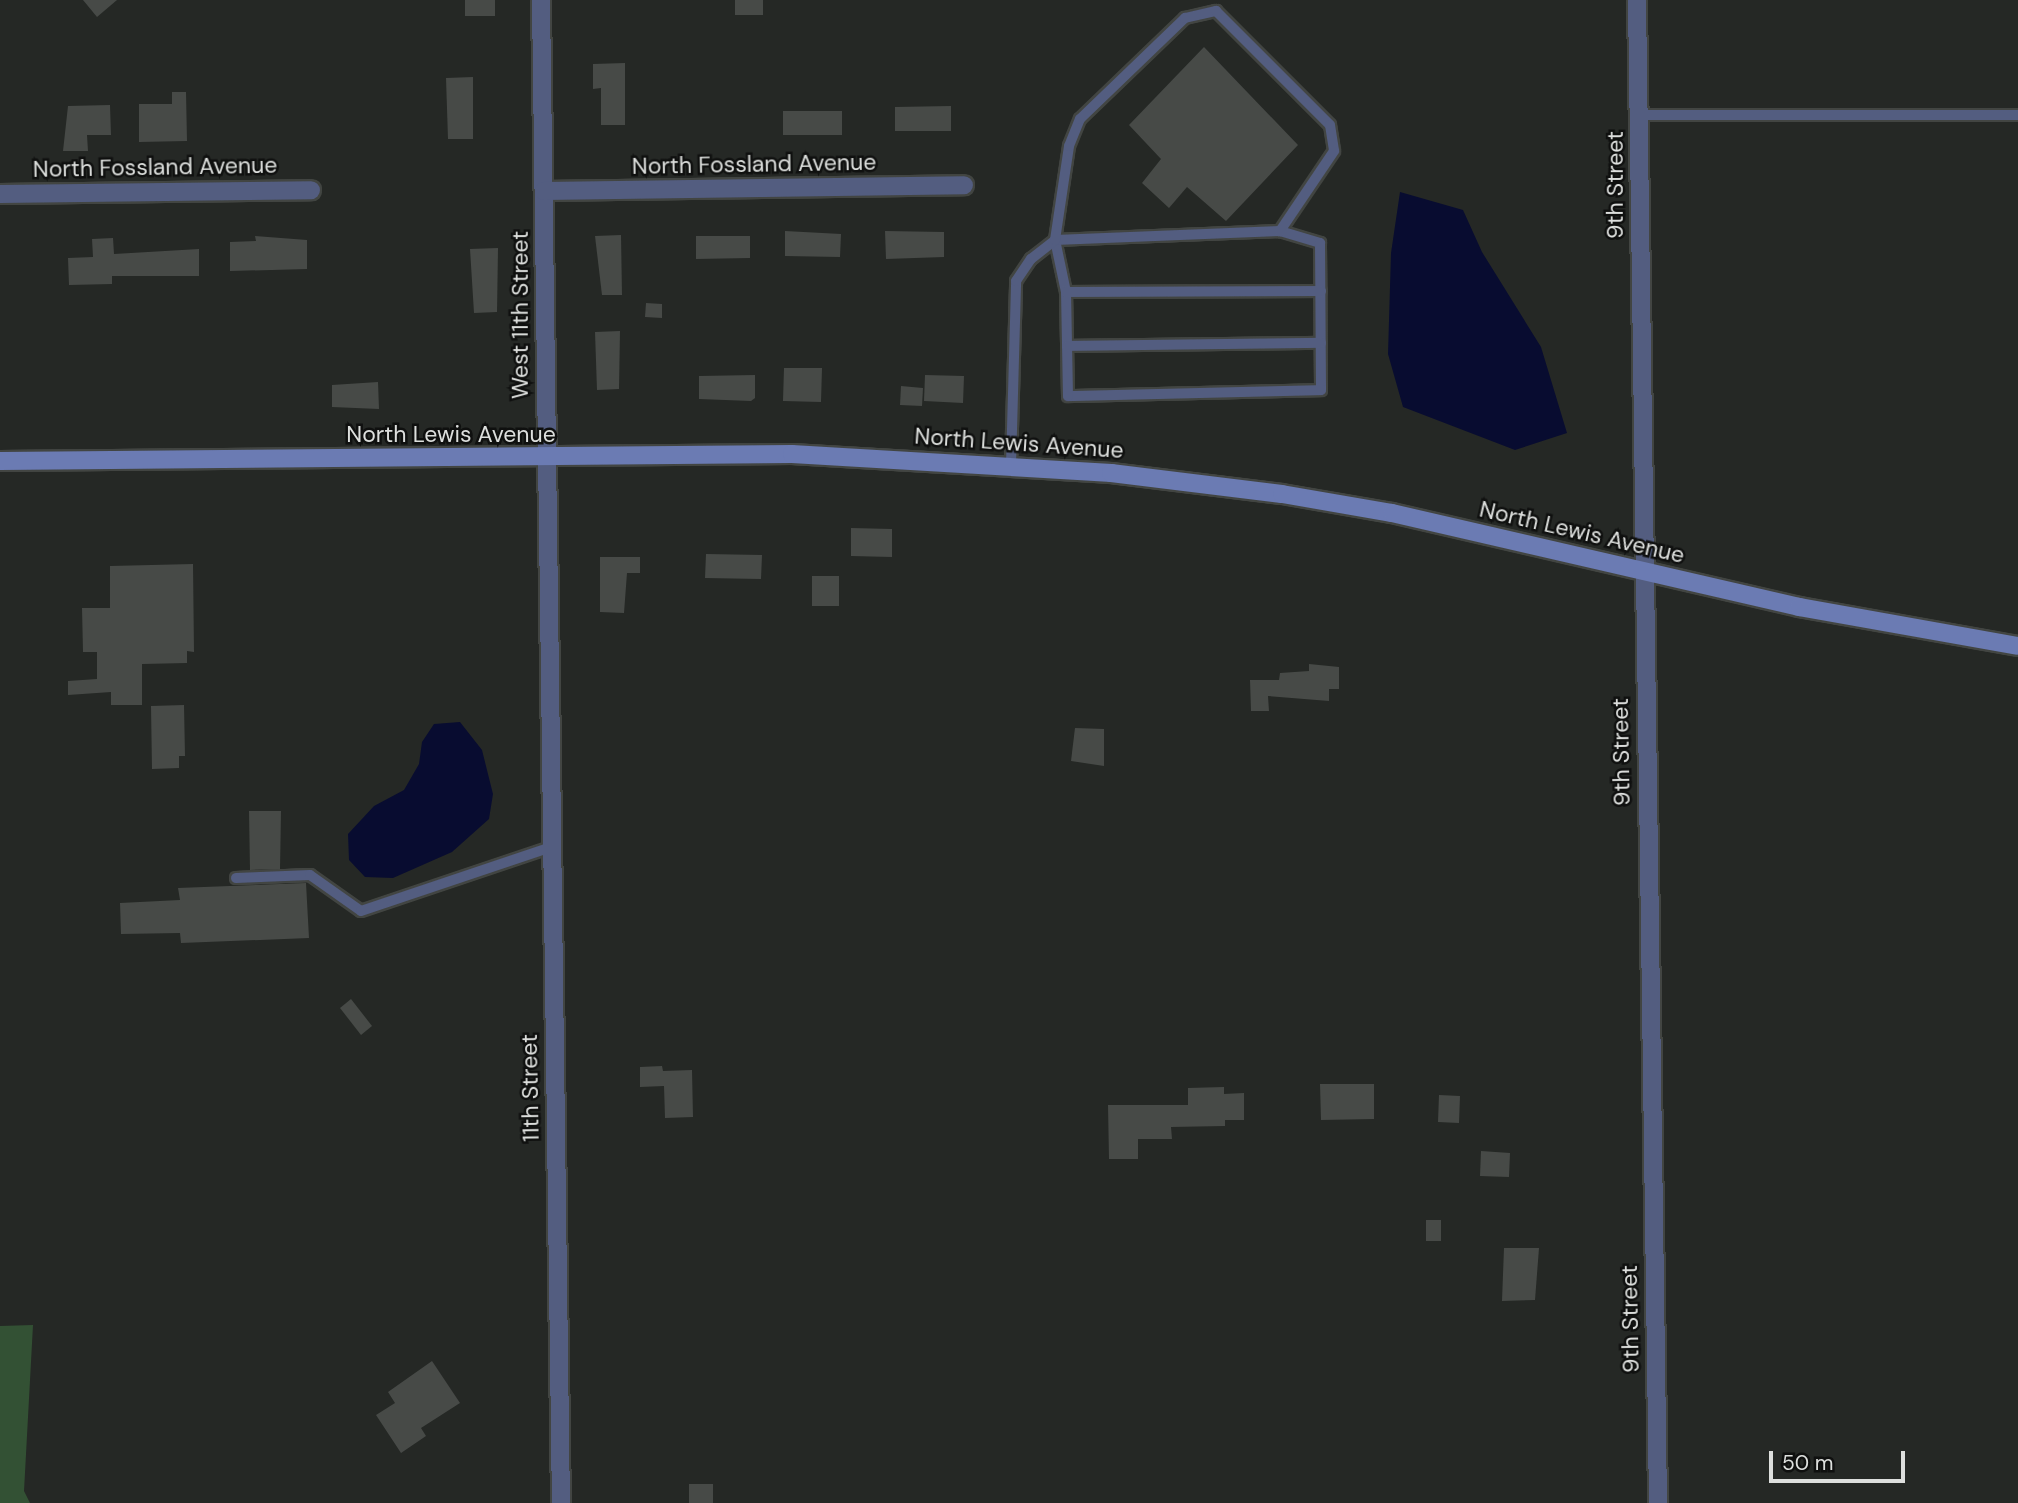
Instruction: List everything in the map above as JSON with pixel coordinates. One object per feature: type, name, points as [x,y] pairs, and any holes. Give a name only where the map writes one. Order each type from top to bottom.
[{"type":"main road","name":"North Lewis Avenue","points":[[0,461],[545,459],[792,454],[1011,465],[1282,494],[1392,513],[1913,631],[2018,646]]},
{"type":"street","name":"West 11th Street","points":[[541,0],[548,671]]},
{"type":"street","name":"9th Street","points":[[1637,0],[1658,1503]]},
{"type":"street","name":"North Fossland Avenue","points":[[544,191],[964,185]]},
{"type":"street","name":"North Fossland Avenue","points":[[0,194],[311,190]]},
{"type":"street","name":"11th Street","points":[[548,671],[561,1503]]},
{"type":"lane","points":[[1011,465],[1016,281],[1031,259],[1055,240],[1280,231],[1320,243],[1321,390],[1068,396],[1066,292],[1055,240],[1069,146],[1080,118],[1185,18],[1216,11],[1330,125],[1334,150],[1280,231]]},
{"type":"lane","points":[[1639,116],[2018,116]]},
{"type":"lane","points":[[1066,292],[1321,291]]},
{"type":"lane","points":[[1067,346],[1321,343]]},
{"type":"lane","points":[[236,878],[310,876],[361,911],[387,906],[551,847]]},
{"type":"green space","points":[[33,1325],[24,1491],[30,1503],[0,1503],[0,1326]]},
{"type":"water","points":[[1400,192],[1463,210],[1482,252],[1541,347],[1567,433],[1515,450],[1403,407],[1388,354],[1391,253]]},
{"type":"water","points":[[460,722],[482,750],[493,794],[489,819],[452,852],[393,878],[365,877],[349,860],[348,834],[374,806],[404,790],[419,764],[422,742],[434,724]]},
{"type":"building","points":[[83,0],[117,0],[97,17]]},
{"type":"building","points":[[465,0],[495,0],[495,16],[465,16]]},
{"type":"building","points":[[735,0],[763,0],[763,15],[735,15]]},
{"type":"building","points":[[1204,47],[1298,145],[1226,221],[1187,187],[1169,208],[1142,183],[1161,159],[1129,125]]},
{"type":"building","points":[[625,63],[625,125],[601,125],[601,88],[593,89],[593,64]]},
{"type":"building","points":[[473,77],[473,139],[448,139],[446,78]]},
{"type":"building","points":[[172,92],[186,92],[187,141],[139,142],[139,104],[172,104]]},
{"type":"building","points":[[110,105],[111,135],[87,135],[88,151],[63,151],[68,106]]},
{"type":"building","points":[[951,106],[951,131],[895,131],[895,107]]},
{"type":"building","points":[[783,111],[842,111],[842,135],[783,135]]},
{"type":"building","points":[[785,231],[841,234],[840,257],[785,256]]},
{"type":"building","points":[[885,231],[944,232],[944,257],[886,259]]},
{"type":"building","points":[[621,235],[622,295],[602,295],[595,236]]},
{"type":"building","points":[[255,236],[307,240],[307,269],[230,271],[230,242],[256,241]]},
{"type":"building","points":[[696,236],[750,236],[750,258],[696,259]]},
{"type":"building","points":[[113,238],[114,254],[199,249],[199,276],[112,276],[112,284],[69,285],[68,258],[93,257],[92,239]]},
{"type":"building","points":[[498,248],[497,312],[474,313],[470,249]]},
{"type":"building","points":[[646,303],[662,304],[662,318],[645,317]]},
{"type":"building","points":[[620,331],[619,389],[597,390],[595,332]]},
{"type":"building","points":[[784,368],[822,368],[821,402],[783,401]]},
{"type":"building","points":[[755,375],[755,398],[751,401],[699,399],[699,376]]},
{"type":"building","points":[[925,375],[964,376],[963,403],[924,401]]},
{"type":"building","points":[[378,382],[379,409],[332,407],[332,385]]},
{"type":"building","points":[[901,386],[923,388],[922,406],[900,405]]},
{"type":"building","points":[[851,528],[892,529],[892,557],[851,556]]},
{"type":"building","points":[[706,554],[762,555],[761,579],[705,578]]},
{"type":"building","points":[[600,557],[640,557],[640,573],[627,573],[624,613],[600,612]]},
{"type":"building","points":[[193,564],[194,652],[187,651],[187,663],[142,664],[142,705],[111,705],[111,692],[68,695],[68,681],[97,679],[97,652],[83,652],[82,608],[110,608],[110,566]]},
{"type":"building","points":[[812,576],[839,576],[839,606],[812,606]]},
{"type":"building","points":[[1309,664],[1339,667],[1339,689],[1329,689],[1329,701],[1268,696],[1269,711],[1251,711],[1250,680],[1279,680],[1280,673],[1309,671]]},
{"type":"building","points":[[184,705],[185,756],[179,756],[179,768],[152,769],[151,706]]},
{"type":"building","points":[[1075,728],[1104,729],[1104,766],[1071,761]]},
{"type":"building","points":[[249,811],[281,811],[280,869],[250,870]]},
{"type":"building","points":[[306,883],[309,938],[181,943],[180,933],[121,934],[120,903],[180,900],[178,888]]},
{"type":"building","points":[[351,999],[372,1026],[361,1035],[340,1008]]},
{"type":"building","points":[[662,1066],[663,1071],[692,1070],[693,1117],[665,1118],[664,1086],[640,1087],[640,1067]]},
{"type":"building","points":[[1320,1084],[1374,1084],[1374,1119],[1321,1120]]},
{"type":"building","points":[[1224,1087],[1224,1094],[1244,1093],[1244,1120],[1225,1120],[1225,1126],[1171,1127],[1172,1139],[1138,1139],[1138,1159],[1109,1159],[1108,1105],[1188,1105],[1188,1088]]},
{"type":"building","points":[[1439,1095],[1460,1096],[1459,1123],[1438,1122]]},
{"type":"building","points":[[1481,1151],[1510,1153],[1509,1177],[1480,1176]]},
{"type":"building","points":[[1426,1220],[1441,1220],[1441,1241],[1426,1241]]},
{"type":"building","points":[[1504,1248],[1539,1248],[1535,1300],[1502,1301]]},
{"type":"building","points":[[432,1361],[460,1403],[421,1428],[426,1436],[401,1453],[376,1415],[395,1403],[388,1392]]},
{"type":"building","points":[[689,1484],[713,1484],[713,1503],[689,1503]]}]
